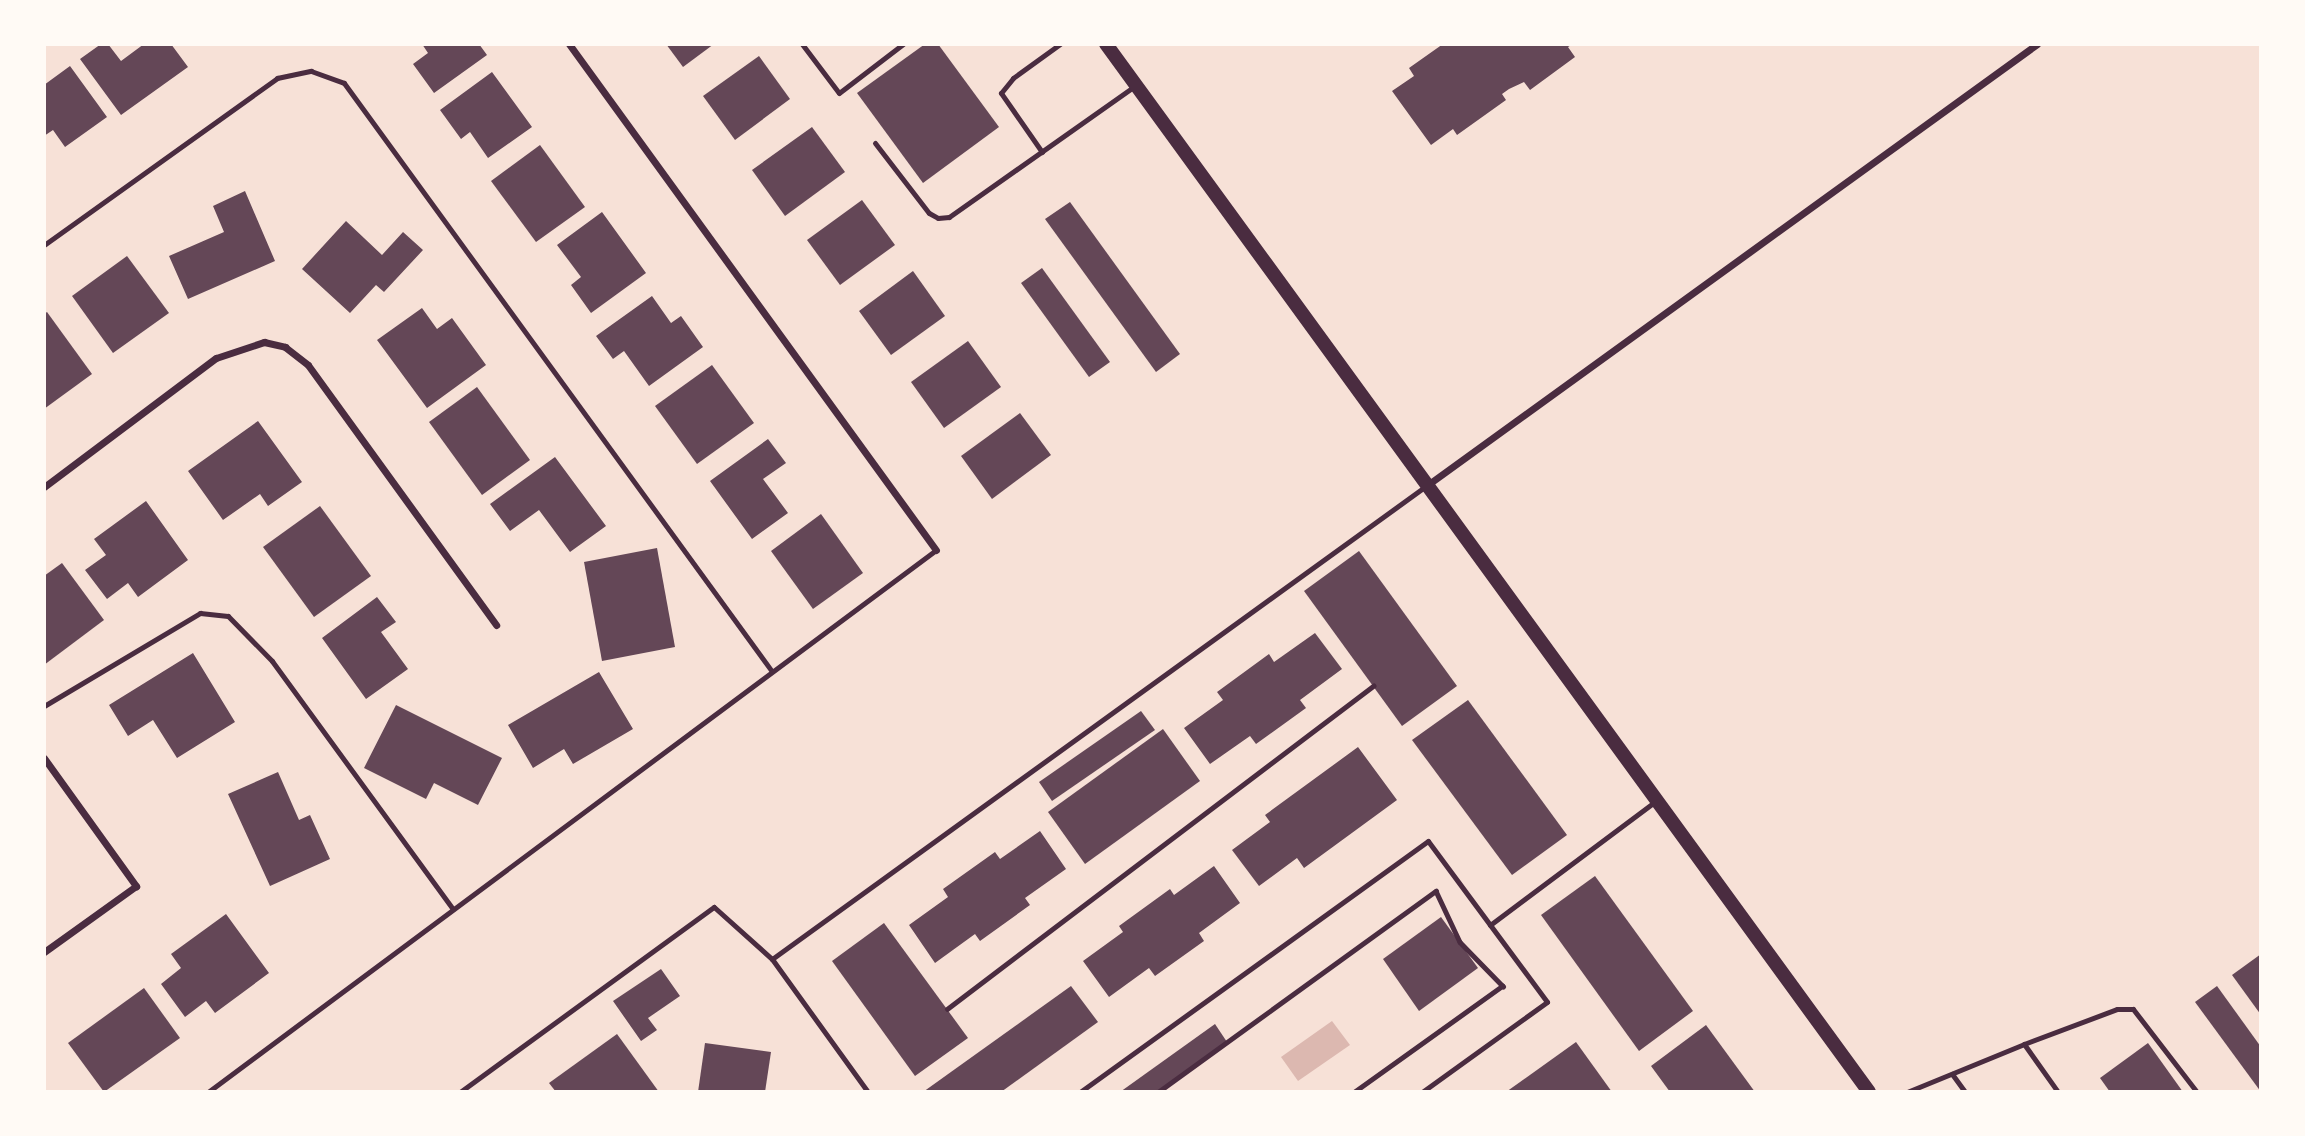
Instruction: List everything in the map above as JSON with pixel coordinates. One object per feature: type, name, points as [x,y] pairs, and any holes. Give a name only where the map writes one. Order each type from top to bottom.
[{"type":"main road","points":[[1106,44],[1869,1092]]},
{"type":"street","points":[[569,44],[936,550]]},
{"type":"street","points":[[1426,486],[2037,44]]},
{"type":"street","points":[[44,487],[216,358],[264,342],[285,347],[308,365],[496,625]]},
{"type":"street","points":[[44,758],[136,886],[44,952]]},
{"type":"lane","points":[[802,44],[839,93],[903,44]]},
{"type":"lane","points":[[1042,152],[1001,93],[1013,78],[1060,44]]},
{"type":"lane","points":[[44,245],[277,78],[312,71],[344,83],[771,670]]},
{"type":"lane","points":[[875,144],[915,197],[938,218],[959,210],[1136,85]]},
{"type":"lane","points":[[772,959],[1426,486]]},
{"type":"lane","points":[[208,1092],[771,670],[936,550]]},
{"type":"lane","points":[[44,706],[200,614],[228,616],[272,661],[453,909]]},
{"type":"lane","points":[[1490,925],[1656,801]]},
{"type":"lane","points":[[1080,1092],[1428,841],[1547,1002],[1422,1092]]},
{"type":"lane","points":[[460,1092],[714,907],[772,959],[868,1092]]},
{"type":"lane","points":[[1907,1092],[2117,1009],[2133,1009],[2197,1092]]},
{"type":"lane","points":[[2024,1044],[2057,1092]]},
{"type":"lane","points":[[1952,1074],[1965,1092]]},
{"type":"path","points":[[947,1009],[1373,686]]},
{"type":"path","points":[[1158,1092],[1436,891],[1460,942],[1503,986],[1355,1092]]},
{"type":"shaded area","points":[[1332,1021],[1350,1045],[1298,1081],[1281,1057]]},
{"type":"building","points":[[101,44],[108,44],[121,61],[144,44],[171,44],[188,67],[121,115],[80,59]]},
{"type":"building","points":[[422,44],[479,44],[487,55],[434,93],[413,64],[428,53]]},
{"type":"building","points":[[666,44],[714,44],[683,67]]},
{"type":"building","points":[[925,44],[938,44],[999,127],[923,183],[857,93]]},
{"type":"building","points":[[1443,44],[1573,44],[1568,47],[1575,57],[1530,90],[1524,82],[1509,89],[1502,94],[1506,100],[1457,135],[1453,129],[1431,145],[1392,91],[1414,76],[1409,68]]},
{"type":"building","points":[[759,56],[790,99],[735,140],[703,96]]},
{"type":"building","points":[[70,66],[107,117],[65,147],[53,130],[44,136],[44,85]]},
{"type":"building","points":[[492,72],[532,127],[488,158],[470,132],[461,139],[440,110]]},
{"type":"building","points":[[812,127],[845,172],[785,216],[752,170]]},
{"type":"building","points":[[540,145],[585,207],[536,242],[491,181]]},
{"type":"building","points":[[245,191],[275,261],[188,299],[169,256],[224,232],[213,206]]},
{"type":"building","points":[[862,200],[895,245],[840,285],[807,240]]},
{"type":"building","points":[[1070,202],[1180,354],[1156,372],[1045,219]]},
{"type":"building","points":[[602,212],[646,273],[591,313],[571,285],[581,277],[557,245]]},
{"type":"building","points":[[346,221],[382,255],[403,232],[423,250],[384,292],[376,285],[350,313],[302,269]]},
{"type":"building","points":[[127,256],[169,313],[113,353],[72,296]]},
{"type":"building","points":[[1042,268],[1110,362],[1089,377],[1021,283]]},
{"type":"building","points":[[913,271],[945,316],[891,355],[859,311]]},
{"type":"building","points":[[652,296],[671,323],[681,316],[703,347],[649,386],[624,351],[613,359],[596,336]]},
{"type":"building","points":[[422,308],[437,329],[452,318],[486,365],[427,408],[377,340]]},
{"type":"building","points":[[47,312],[92,374],[44,409],[44,314]]},
{"type":"building","points":[[968,341],[1001,387],[944,428],[911,382]]},
{"type":"building","points":[[712,365],[754,423],[697,464],[655,406]]},
{"type":"building","points":[[477,387],[530,460],[482,495],[429,422]]},
{"type":"building","points":[[1020,413],[1051,455],[992,499],[961,456]]},
{"type":"building","points":[[258,421],[302,482],[268,506],[260,494],[223,520],[188,471]]},
{"type":"building","points":[[768,439],[786,463],[763,479],[788,513],[752,539],[710,481]]},
{"type":"building","points":[[555,457],[606,526],[570,552],[539,510],[510,531],[490,504]]},
{"type":"building","points":[[146,501],[188,560],[138,597],[128,583],[107,599],[85,570],[106,555],[94,539]]},
{"type":"building","points":[[320,506],[371,576],[314,617],[263,547]]},
{"type":"building","points":[[821,514],[863,573],[813,609],[771,551]]},
{"type":"building","points":[[657,548],[675,647],[602,661],[584,562]]},
{"type":"building","points":[[1359,551],[1457,686],[1402,726],[1304,591]]},
{"type":"building","points":[[62,563],[104,620],[44,665],[44,576]]},
{"type":"building","points":[[377,597],[396,622],[381,632],[408,669],[366,699],[322,638]]},
{"type":"building","points":[[1315,633],[1342,669],[1300,700],[1306,708],[1256,744],[1250,736],[1210,764],[1184,728],[1223,700],[1217,692],[1269,654],[1274,662]]},
{"type":"building","points":[[193,653],[235,722],[177,758],[153,720],[128,736],[109,705]]},
{"type":"building","points":[[599,672],[633,729],[573,764],[564,749],[533,768],[508,725]]},
{"type":"building","points":[[1468,700],[1567,835],[1512,875],[1412,740]]},
{"type":"building","points":[[396,705],[502,758],[478,805],[434,783],[426,799],[364,768]]},
{"type":"building","points":[[1141,711],[1155,730],[1052,801],[1039,782]]},
{"type":"building","points":[[1163,729],[1200,781],[1085,864],[1048,812]]},
{"type":"building","points":[[1358,747],[1397,800],[1304,868],[1297,858],[1259,886],[1232,850],[1270,822],[1265,815]]},
{"type":"building","points":[[278,772],[299,820],[310,815],[330,859],[270,886],[228,794]]},
{"type":"building","points":[[1040,831],[1066,869],[1025,898],[1030,905],[980,941],[975,934],[935,963],[909,925],[948,897],[943,889],[995,852],[1000,859]]},
{"type":"building","points":[[1214,866],[1240,903],[1199,933],[1204,941],[1155,976],[1149,968],[1109,997],[1083,961],[1123,932],[1119,926],[1170,889],[1174,895]]},
{"type":"building","points":[[1595,876],[1693,1011],[1639,1051],[1541,915]]},
{"type":"building","points":[[226,914],[269,973],[215,1013],[206,1001],[185,1017],[161,984],[181,968],[171,954]]},
{"type":"building","points":[[1441,917],[1478,968],[1419,1011],[1383,959]]},
{"type":"building","points":[[884,923],[968,1038],[915,1076],[832,961]]},
{"type":"building","points":[[2261,954],[2261,1015],[2232,975]]},
{"type":"building","points":[[661,969],[680,996],[648,1018],[657,1030],[641,1041],[613,1001]]},
{"type":"building","points":[[1071,986],[1098,1022],[1001,1092],[923,1092]]},
{"type":"building","points":[[2217,986],[2261,1047],[2261,1092],[2195,1002]]},
{"type":"building","points":[[144,988],[180,1038],[104,1092],[68,1043]]},
{"type":"building","points":[[1215,1024],[1227,1042],[1156,1092],[1120,1092]]},
{"type":"building","points":[[1706,1025],[1755,1092],[1670,1092],[1651,1066]]},
{"type":"building","points":[[617,1034],[659,1092],[556,1092],[549,1083]]},
{"type":"building","points":[[1576,1042],[1612,1092],[1506,1092]]},
{"type":"building","points":[[705,1043],[771,1052],[765,1092],[698,1092]]},
{"type":"building","points":[[2148,1043],[2183,1092],[2110,1092],[2100,1078]]}]
